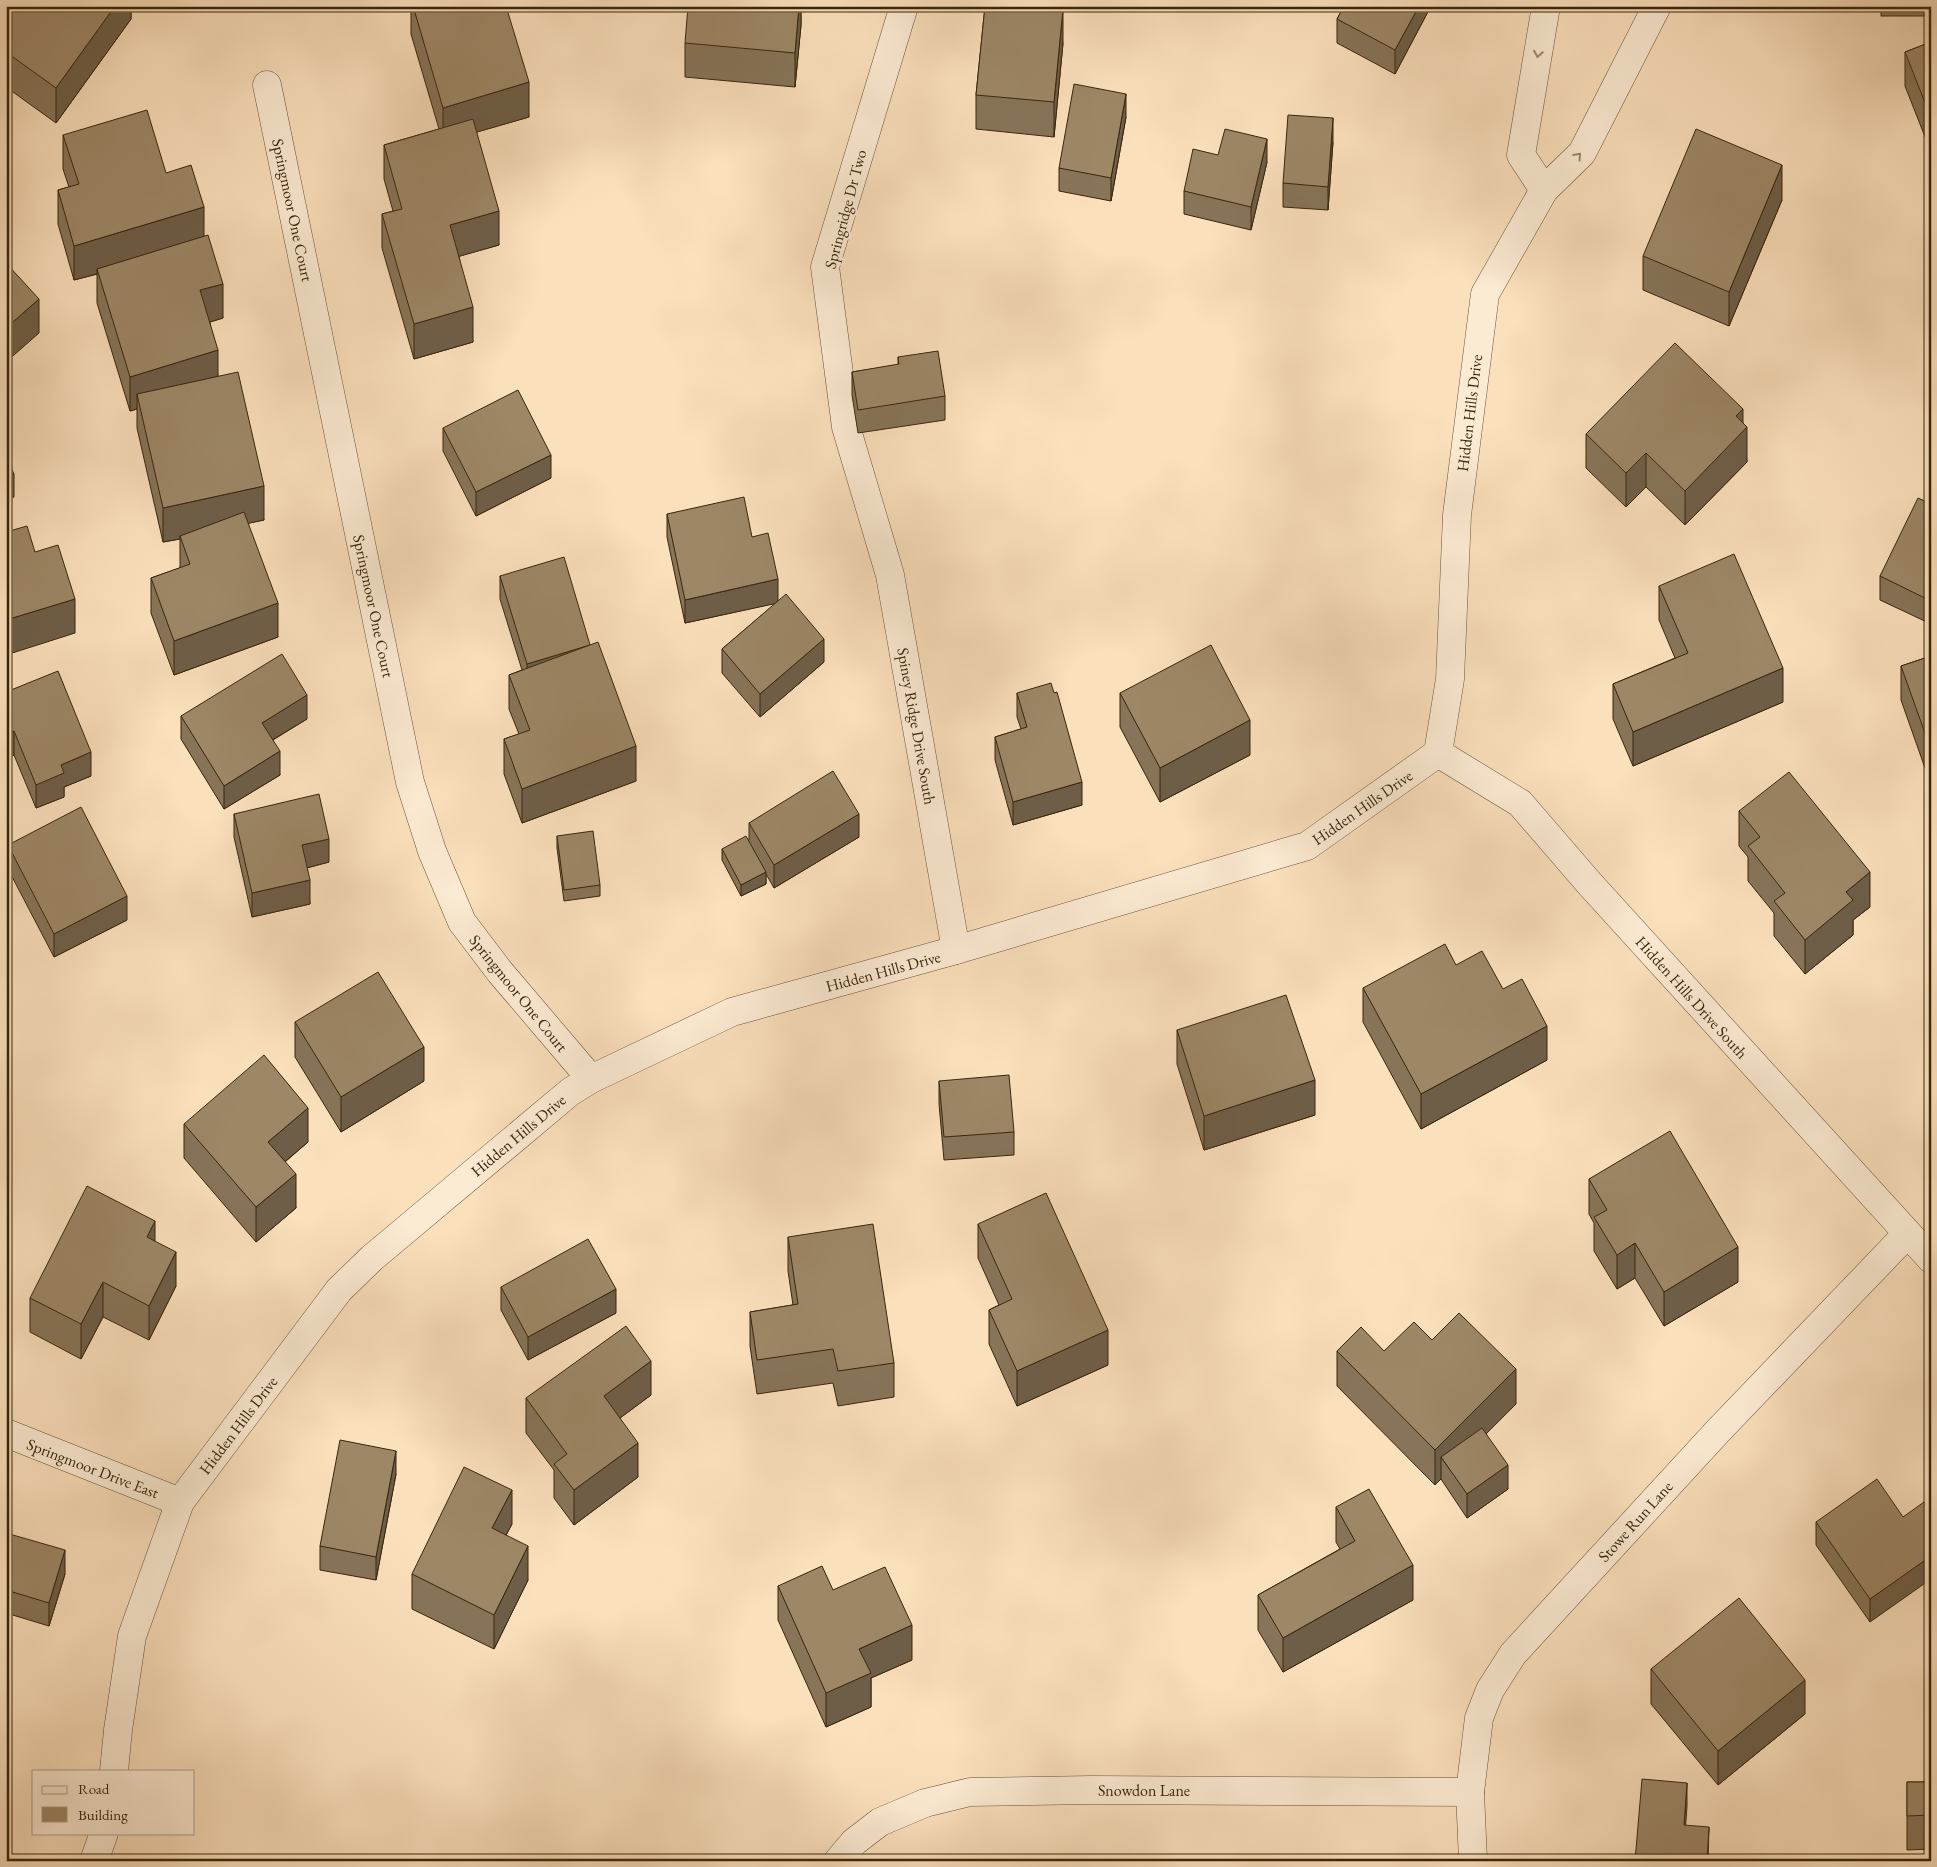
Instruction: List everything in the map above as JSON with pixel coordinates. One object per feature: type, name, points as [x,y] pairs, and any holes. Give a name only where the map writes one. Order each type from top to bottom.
[{"type":"street","name":"Springridge Dr Two","points":[[868,503],[846,428],[825,267],[904,6]]},
{"type":"street","points":[[1544,190],[1522,155],[1546,6]]},
{"type":"street","name":"Hidden Hills Drive","points":[[114,1770],[132,1636],[180,1502],[339,1290],[372,1258],[570,1092],[591,1079],[732,1012],[956,950],[1307,846],[1438,753],[1450,678],[1456,515],[1484,294],[1544,190],[1582,152],[1657,6]]},
{"type":"street","name":"Springmoor One Court","points":[[267,85],[410,782],[432,851],[462,922],[500,972],[591,1079]]},
{"type":"street","name":"Spiney Ridge Drive South","points":[[868,503],[890,575],[956,950]]},
{"type":"street","name":"Hidden Hills Drive South","points":[[1438,753],[1520,803],[1596,891],[1931,1259]]},
{"type":"street","name":"Stowe Run Lane","points":[[1473,1861],[1470,1792],[1479,1718],[1490,1690],[1513,1654],[1718,1431],[1907,1234]]},
{"type":"street","name":"Springmoor Drive East","points":[[6,1434],[180,1502]]},
{"type":"street","name":"Snowdon Lane","points":[[838,1861],[854,1842],[880,1822],[925,1802],[970,1792],[1102,1790],[1470,1792]]},
{"type":"street","points":[[94,1861],[104,1834]]},
{"type":"building","points":[[12,6],[115,6],[56,88],[6,52],[6,15]]},
{"type":"building","points":[[413,6],[506,6],[529,82],[443,108]]},
{"type":"building","points":[[688,6],[799,6],[795,53],[685,43]]},
{"type":"building","points":[[985,6],[1038,6],[1063,9],[1054,102],[976,95]]},
{"type":"building","points":[[1344,6],[1419,6],[1395,50],[1337,19]]},
{"type":"building","points":[[1931,42],[1931,118],[1905,52]]},
{"type":"building","points":[[1074,84],[1126,94],[1111,178],[1059,168]]},
{"type":"building","points":[[147,110],[166,173],[191,165],[204,207],[74,246],[58,190],[79,184],[63,135]]},
{"type":"building","points":[[1288,115],[1333,118],[1328,187],[1283,183]]},
{"type":"building","points":[[473,119],[499,211],[450,225],[473,307],[414,324],[382,214],[402,209],[384,145]]},
{"type":"building","points":[[1225,129],[1267,139],[1251,207],[1184,191],[1193,149],[1218,155]]},
{"type":"building","points":[[1696,129],[1782,165],[1729,292],[1643,256]]},
{"type":"building","points":[[208,235],[223,284],[200,290],[218,350],[130,377],[97,269]]},
{"type":"building","points":[[6,263],[39,299],[6,328]]},
{"type":"building","points":[[1675,343],[1743,409],[1736,416],[1747,427],[1685,491],[1646,453],[1626,473],[1586,434]]},
{"type":"building","points":[[938,351],[945,396],[858,410],[852,372],[899,364],[898,357]]},
{"type":"building","points":[[238,372],[264,486],[163,508],[137,394]]},
{"type":"building","points":[[518,390],[551,455],[476,492],[443,428]]},
{"type":"building","points":[[6,456],[14,474],[6,477]]},
{"type":"building","points":[[744,497],[752,537],[768,533],[778,579],[685,600],[667,514]]},
{"type":"building","points":[[1918,498],[1931,504],[1931,601],[1880,576]]},
{"type":"building","points":[[244,512],[278,603],[174,641],[151,578],[190,564],[180,536]]},
{"type":"building","points":[[27,526],[35,552],[58,545],[75,599],[6,620],[6,532]]},
{"type":"building","points":[[1734,554],[1783,668],[1633,732],[1613,684],[1688,653],[1659,586]]},
{"type":"building","points":[[564,557],[590,645],[527,664],[500,576]]},
{"type":"building","points":[[786,594],[824,639],[760,694],[722,649]]},
{"type":"building","points":[[598,642],[636,746],[522,789],[504,739],[530,730],[509,675]]},
{"type":"building","points":[[1211,645],[1250,720],[1160,768],[1120,693]]},
{"type":"building","points":[[282,654],[307,695],[262,723],[280,751],[224,786],[181,716]]},
{"type":"building","points":[[1931,656],[1931,750],[1901,666]]},
{"type":"building","points":[[58,671],[91,752],[61,765],[64,773],[36,785],[14,731],[6,734],[6,692]]},
{"type":"building","points":[[1051,683],[1054,693],[1057,692],[1082,782],[1013,802],[995,737],[1027,727],[1017,693]]},
{"type":"building","points":[[833,771],[859,814],[774,865],[749,823]]},
{"type":"building","points":[[1789,772],[1870,872],[1846,892],[1853,900],[1805,940],[1774,901],[1785,893],[1748,846],[1760,837],[1739,811]]},
{"type":"building","points":[[319,794],[329,839],[302,845],[310,880],[252,893],[234,814]]},
{"type":"building","points":[[81,807],[127,896],[54,934],[8,845]]},
{"type":"building","points":[[593,831],[600,885],[564,890],[557,836]]},
{"type":"building","points":[[746,836],[766,872],[741,885],[722,849]]},
{"type":"building","points":[[1445,944],[1456,965],[1482,951],[1503,989],[1522,979],[1547,1026],[1421,1094],[1363,988]]},
{"type":"building","points":[[378,972],[424,1047],[341,1097],[295,1022]]},
{"type":"building","points":[[1286,995],[1315,1080],[1204,1116],[1177,1030]]},
{"type":"building","points":[[264,1055],[308,1108],[268,1142],[296,1174],[256,1207],[184,1124]]},
{"type":"building","points":[[1009,1075],[1014,1132],[944,1137],[939,1081]]},
{"type":"building","points":[[1670,1131],[1738,1247],[1664,1292],[1635,1243],[1617,1255],[1594,1217],[1607,1210],[1589,1179]]},
{"type":"building","points":[[87,1186],[155,1221],[147,1237],[176,1252],[149,1306],[103,1282],[81,1324],[30,1298]]},
{"type":"building","points":[[1046,1193],[1108,1330],[1017,1371],[989,1310],[1012,1299],[978,1224]]},
{"type":"building","points":[[873,1224],[894,1363],[838,1371],[833,1349],[757,1360],[750,1312],[798,1304],[788,1237]]},
{"type":"building","points":[[588,1239],[616,1289],[528,1337],[501,1287]]},
{"type":"building","points":[[1459,1313],[1516,1369],[1435,1450],[1337,1351],[1361,1327],[1384,1351],[1414,1322],[1432,1340]]},
{"type":"building","points":[[626,1326],[651,1361],[604,1396],[638,1443],[574,1490],[554,1464],[567,1454],[526,1398]]},
{"type":"building","points":[[1482,1428],[1508,1465],[1467,1494],[1441,1457]]},
{"type":"building","points":[[340,1440],[396,1451],[376,1557],[320,1546]]},
{"type":"building","points":[[464,1467],[512,1490],[492,1528],[528,1546],[494,1615],[412,1574]]},
{"type":"building","points":[[1877,1479],[1903,1517],[1924,1502],[1931,1511],[1931,1556],[1870,1599],[1816,1522]]},
{"type":"building","points":[[1369,1489],[1413,1565],[1283,1638],[1258,1595],[1355,1541],[1336,1507]]},
{"type":"building","points":[[6,1533],[65,1550],[49,1603],[6,1590]]},
{"type":"building","points":[[822,1566],[833,1590],[885,1567],[912,1625],[859,1649],[871,1673],[826,1693],[778,1586]]},
{"type":"building","points":[[1739,1598],[1805,1680],[1718,1751],[1651,1669]]},
{"type":"building","points":[[1642,1779],[1687,1783],[1684,1825],[1709,1827],[1707,1861],[1635,1861]]},
{"type":"building","points":[[1907,1782],[1931,1782],[1931,1815],[1907,1816]]}]
